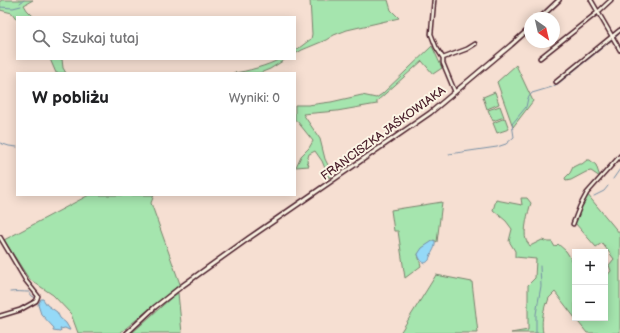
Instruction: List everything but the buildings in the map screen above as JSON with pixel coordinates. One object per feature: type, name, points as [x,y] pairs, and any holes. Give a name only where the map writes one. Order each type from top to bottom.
[{"type":"street","points":[[434,0],[431,34],[436,47],[443,58],[443,63],[455,92]]},
{"type":"street","points":[[546,12],[559,0]]},
{"type":"street","points":[[591,0],[620,50]]},
{"type":"street","points":[[540,58],[611,0]]},
{"type":"street","points":[[556,82],[620,30]]},
{"type":"street","name":"FRANCISZKA JAŚKOWIAKA","points":[[127,333],[155,307],[179,289],[410,127],[455,92],[524,34]]},
{"type":"street","points":[[443,58],[467,49],[475,44]]},
{"type":"street","points":[[573,224],[587,194],[620,156]]},
{"type":"street","points":[[0,237],[26,281],[38,297],[36,301],[20,310],[0,316]]},
{"type":"green space","points":[[33,0],[24,5],[33,16],[16,16],[16,19],[12,13],[0,10],[0,1]]},
{"type":"green space","points":[[310,0],[388,0],[391,10],[399,18],[347,30],[296,53],[296,50],[311,39]]},
{"type":"green space","points":[[432,46],[442,68],[433,74],[422,61],[377,101],[377,104],[337,111],[303,114],[320,139],[325,159],[333,175],[329,178],[322,161],[315,151],[309,154],[307,161],[309,166],[296,167],[301,156],[309,148],[313,141],[296,121],[296,105],[331,102],[362,95],[376,98]]},
{"type":"green space","points":[[50,60],[62,60],[63,68],[65,72],[56,72]]},
{"type":"green space","points":[[278,60],[284,60],[262,72],[238,72],[257,68]]},
{"type":"green space","points":[[516,65],[533,101],[513,127],[497,82]]},
{"type":"green space","points":[[495,92],[499,104],[487,109],[483,97]]},
{"type":"green space","points":[[500,106],[504,117],[493,121],[488,110]]},
{"type":"green space","points":[[505,118],[509,129],[497,133],[493,123]]},
{"type":"green space","points":[[587,160],[590,160],[596,165],[600,177],[591,171],[566,181],[565,178],[573,167],[582,164]]},
{"type":"green space","points":[[587,194],[620,234],[620,333],[587,333],[577,321],[608,321],[608,274],[611,271],[609,265],[614,259],[602,243],[596,247],[575,223]]},
{"type":"green space","points":[[87,196],[154,196],[151,203],[180,284],[120,333],[78,333],[71,314],[53,295],[29,279],[4,240]]},
{"type":"green space","points":[[521,198],[527,198],[531,203],[525,227],[526,240],[530,246],[542,240],[552,242],[555,247],[558,244],[566,251],[572,260],[572,314],[555,292],[549,298],[545,306],[542,321],[543,333],[511,333],[528,330],[528,285],[535,278],[536,259],[515,257],[515,251],[509,241],[512,229],[506,221],[493,210],[496,200],[522,205]]},
{"type":"green space","points":[[442,202],[437,242],[434,240],[418,254],[421,266],[405,278],[398,231],[394,231],[391,210]]},
{"type":"green space","points":[[436,275],[472,282],[478,333],[400,333]]},
{"type":"green space","points":[[178,293],[182,333],[132,333],[172,297]]},
{"type":"water","points":[[434,240],[434,249],[429,260],[425,263],[419,258],[418,254],[422,248]]},
{"type":"water","points":[[41,299],[43,299],[47,305],[57,312],[70,330],[65,328],[60,329],[60,332],[53,331],[54,328],[41,314],[38,305]]},
{"type":"waterway","points":[[20,3],[24,0]]},
{"type":"waterway","points":[[0,7],[13,8],[21,6]]},
{"type":"waterway","points":[[615,38],[620,33]]},
{"type":"waterway","points":[[449,154],[497,147],[506,144],[514,137],[512,124],[526,107],[528,98],[532,93],[552,87],[559,83],[612,40]]},
{"type":"waterway","points":[[0,143],[16,147]]},
{"type":"waterway","points":[[613,179],[620,169]]},
{"type":"waterway","points":[[594,196],[604,191],[608,186]]},
{"type":"waterway","points":[[536,333],[536,314],[541,286],[540,266]]},
{"type":"waterway","points":[[10,292],[29,292],[36,298]]}]
